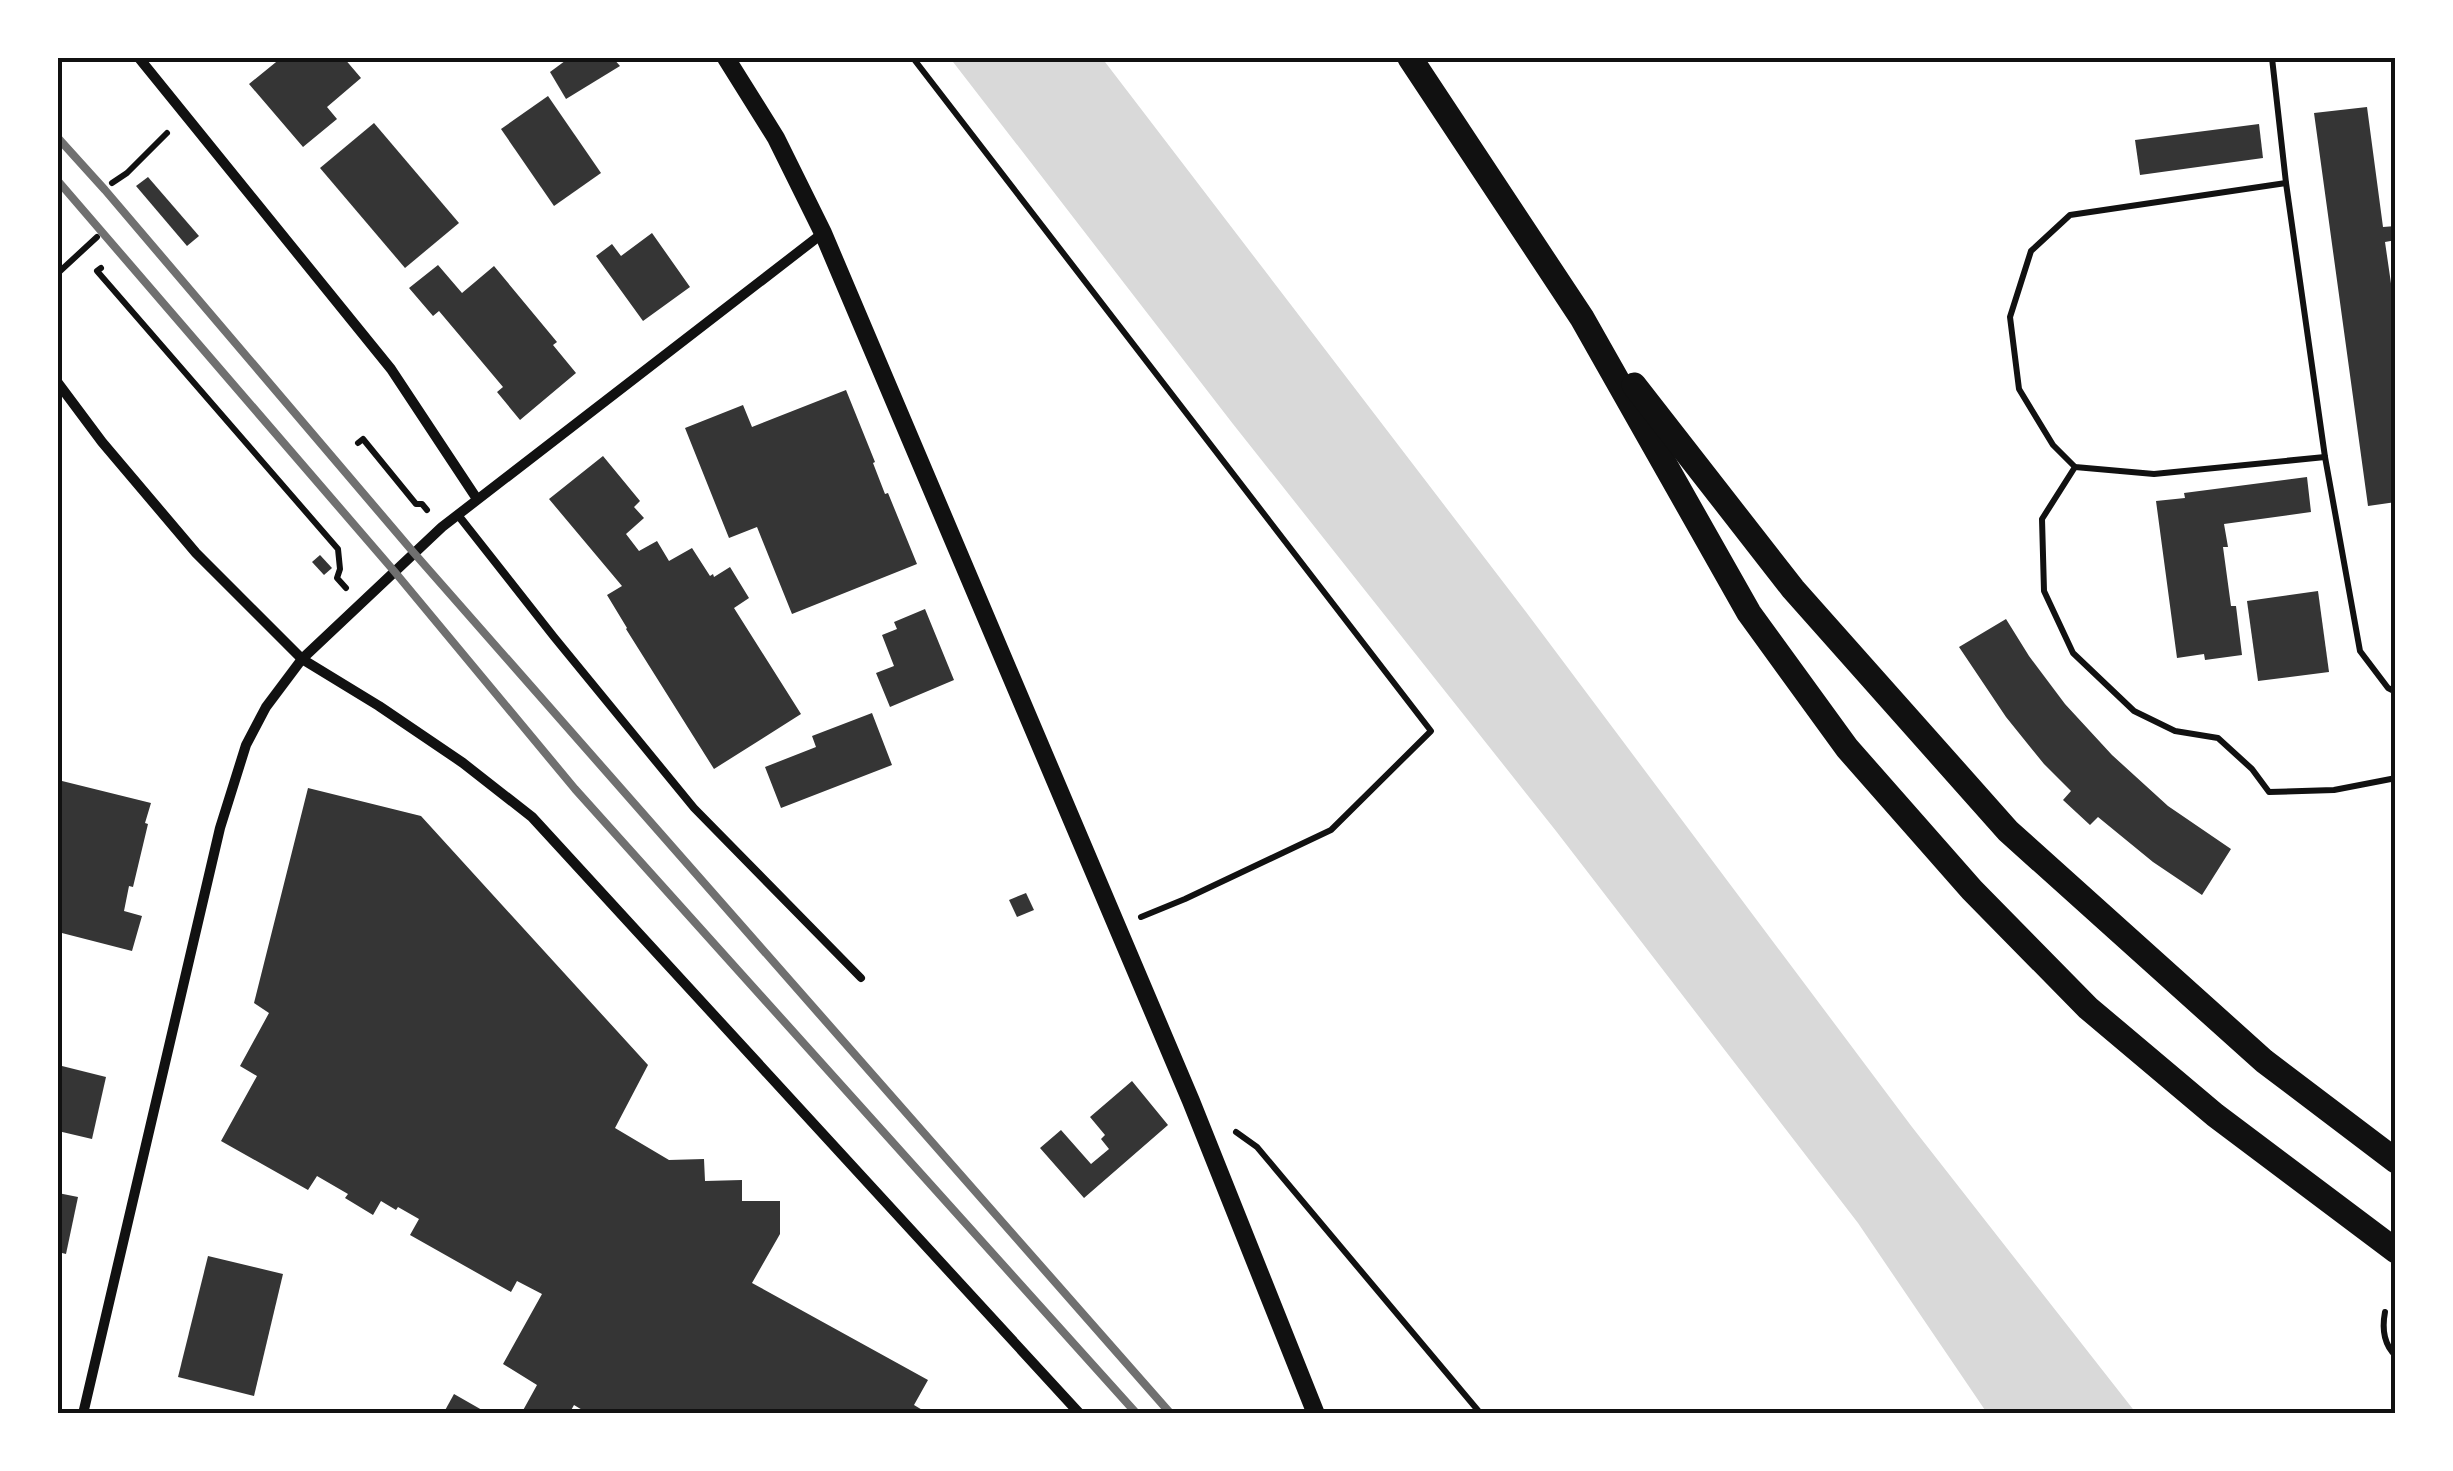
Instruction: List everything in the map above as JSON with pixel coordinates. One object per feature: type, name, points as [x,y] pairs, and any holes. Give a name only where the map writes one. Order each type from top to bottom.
[{"type":"main road","points":[[1410,58],[1582,318],[1749,613],[1847,748],[1972,890],[2088,1008],[2216,1115],[2396,1251]]},
{"type":"main road","points":[[1582,318],[1793,589],[2008,831],[2264,1061],[2396,1161]]},
{"type":"street","points":[[139,58],[391,369],[477,499]]},
{"type":"street","points":[[726,58],[776,138],[823,234],[1191,1102],[1316,1410]]},
{"type":"street","points":[[82,1414],[232,786],[246,746],[266,708],[302,658],[458,514],[823,234]]},
{"type":"street","points":[[58,382],[102,442],[196,553],[302,658],[463,763],[532,816],[1080,1414]]},
{"type":"lane","points":[[458,514],[694,808],[861,978]]},
{"type":"path","points":[[913,58],[1431,731],[1331,830],[1117,927]]},
{"type":"path","points":[[2272,58],[2325,458],[2360,650],[2388,688],[2396,692]]},
{"type":"path","points":[[112,183],[186,116]]},
{"type":"path","points":[[2286,182],[2070,215],[2031,251],[2010,317],[2019,389],[2053,444],[2075,467],[2154,474],[2325,458]]},
{"type":"path","points":[[58,273],[98,237]]},
{"type":"path","points":[[101,268],[97,272],[338,549],[337,578],[361,603]]},
{"type":"path","points":[[358,443],[363,439],[416,504]]},
{"type":"path","points":[[2075,467],[2042,520],[2044,592],[2073,653],[2134,712],[2175,731],[2218,738],[2252,769],[2268,792],[2334,790],[2396,778]]},
{"type":"path","points":[[1191,1102],[1257,1147],[1480,1414]]},
{"type":"path","points":[[2385,1312],[2385,1338],[2396,1356]]},
{"type":"shaded area","points":[[950,58],[1102,58],[1523,608],[1912,1127],[2136,1413],[1987,1413],[1858,1223]]},
{"type":"building","points":[[281,58],[344,58],[361,78],[327,107],[337,119],[303,147],[249,84]]},
{"type":"building","points":[[569,58],[613,58],[620,66],[566,99],[550,72]]},
{"type":"building","points":[[548,96],[601,173],[554,206],[501,129]]},
{"type":"building","points":[[2367,107],[2383,227],[2396,226],[2396,240],[2385,242],[2396,318],[2396,502],[2368,506],[2314,113]]},
{"type":"building","points":[[374,123],[459,223],[405,268],[320,168]]},
{"type":"building","points":[[2259,124],[2263,158],[2140,175],[2135,140]]},
{"type":"building","points":[[148,177],[199,236],[187,246],[136,186]]},
{"type":"building","points":[[652,233],[690,287],[643,321],[596,256],[612,244],[621,256]]},
{"type":"building","points":[[438,265],[462,293],[494,266],[557,342],[553,345],[576,373],[520,420],[497,392],[503,387],[482,362],[439,311],[433,316],[409,288]]},
{"type":"building","points":[[846,390],[885,494],[888,493],[917,564],[792,614],[757,527],[729,538],[685,428],[743,405],[752,427]]},
{"type":"building","points":[[603,456],[640,501],[634,507],[644,518],[626,534],[639,551],[657,541],[669,561],[692,548],[710,576],[730,567],[749,598],[734,608],[801,714],[714,769],[607,595],[622,586],[549,499]]},
{"type":"building","points":[[2307,477],[2311,512],[2224,524],[2231,606],[2236,606],[2242,655],[2205,660],[2204,654],[2177,658],[2156,501],[2185,498],[2184,493]]},
{"type":"building","points":[[320,555],[332,568],[324,575],[312,562]]},
{"type":"building","points":[[2318,591],[2329,672],[2258,681],[2247,601]]},
{"type":"building","points":[[925,609],[954,680],[890,707],[876,673],[894,666],[882,635],[897,629],[894,622]]},
{"type":"building","points":[[2006,619],[2065,704],[2112,755],[2168,806],[2231,849],[2202,895],[2098,817],[2090,825],[2063,800],[2071,791],[2006,717],[1959,647]]},
{"type":"building","points":[[872,713],[892,765],[781,808],[765,767],[816,747],[812,736]]},
{"type":"building","points":[[58,780],[151,803],[124,911],[142,916],[132,951],[58,932]]},
{"type":"building","points":[[308,788],[421,816],[648,1065],[615,1128],[669,1160],[704,1159],[705,1181],[742,1180],[742,1201],[780,1201],[780,1234],[752,1283],[928,1380],[914,1405],[929,1414],[589,1414],[574,1405],[569,1414],[521,1414],[537,1385],[503,1364],[542,1294],[517,1281],[511,1292],[410,1235],[419,1219],[398,1207],[396,1210],[381,1201],[373,1215],[317,1176],[308,1190],[221,1141],[257,1076],[240,1066],[269,1013],[254,1003]]},
{"type":"building","points":[[1026,893],[1034,910],[1017,917],[1009,900]]},
{"type":"building","points":[[58,1065],[106,1077],[92,1139],[58,1131]]},
{"type":"building","points":[[1132,1081],[1168,1125],[1084,1198],[1040,1148],[1061,1130],[1091,1164],[1109,1149],[1101,1139],[1105,1135],[1090,1117]]},
{"type":"building","points":[[58,1193],[78,1197],[66,1254],[58,1252]]},
{"type":"building","points":[[208,1256],[283,1274],[254,1396],[178,1377]]},
{"type":"building","points":[[454,1394],[489,1414],[443,1414]]},
{"type":"railway","points":[[58,138],[414,553],[1171,1414]]},
{"type":"railway","points":[[58,181],[394,571],[575,789],[1137,1414]]}]
